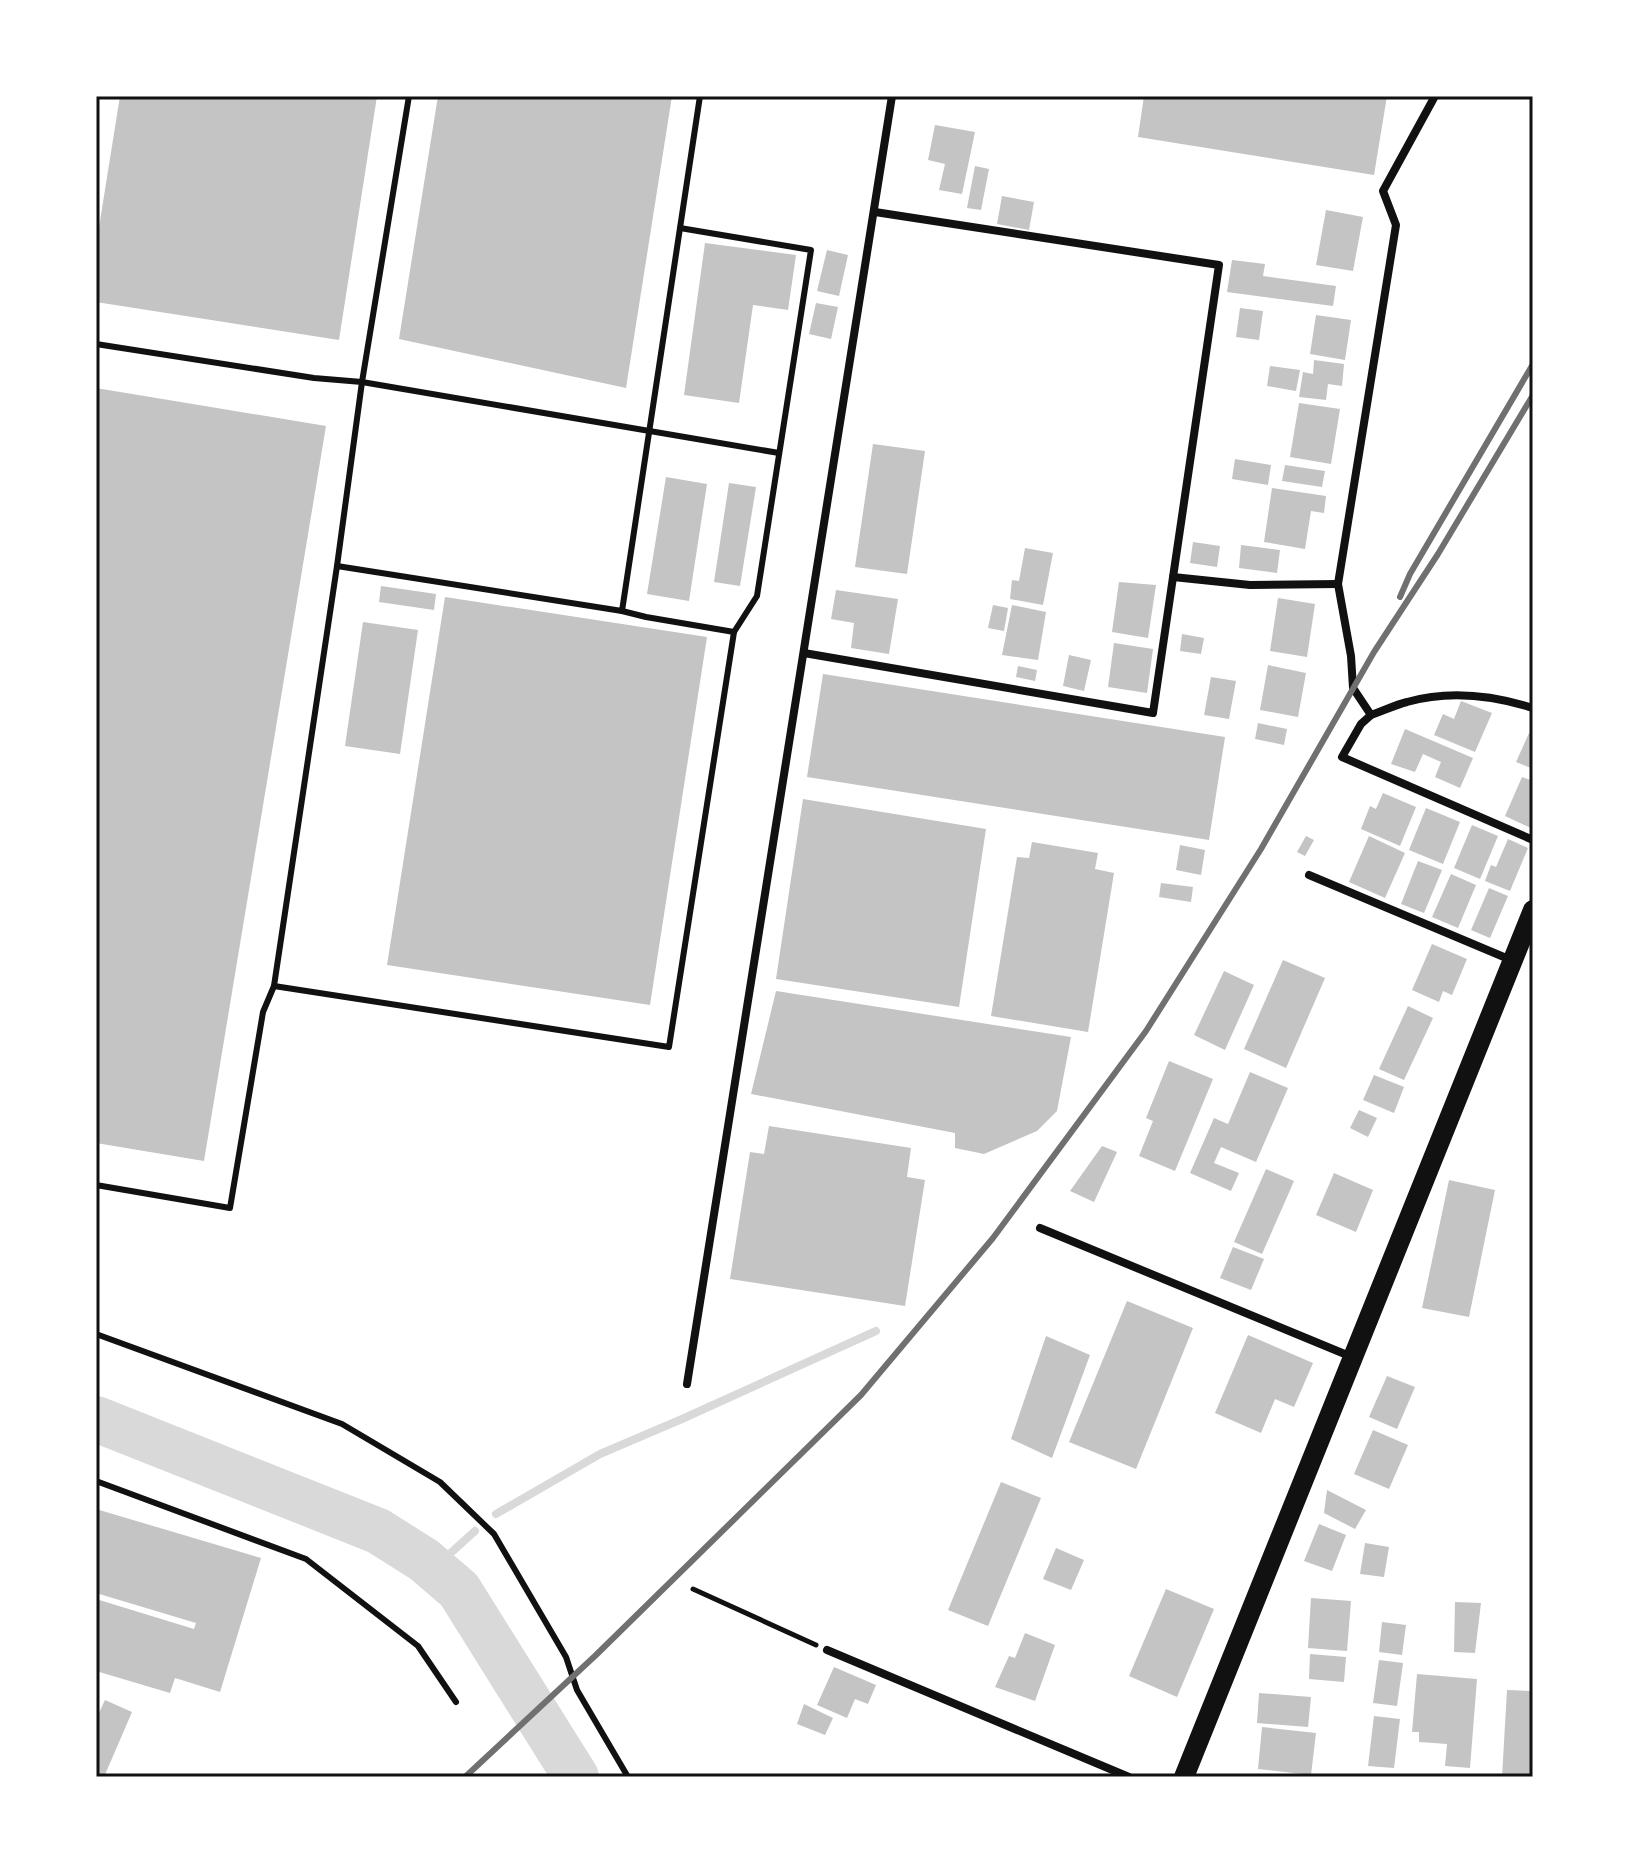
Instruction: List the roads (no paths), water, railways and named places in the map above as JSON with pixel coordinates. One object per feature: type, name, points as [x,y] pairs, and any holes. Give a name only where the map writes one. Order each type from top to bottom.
[{"type":"main road","points":[[1184,1777],[1533,910]]},
{"type":"street","points":[[687,1384],[892,96]]},
{"type":"street","points":[[1371,715],[1353,688],[1351,656],[1338,584],[1396,225],[1383,191],[1435,96]]},
{"type":"street","points":[[804,653],[1153,713],[1219,265],[875,212]]},
{"type":"street","points":[[1173,577],[1250,585],[1338,584]]},
{"type":"street","points":[[1533,708],[1506,699],[1458,694],[1408,702],[1371,715],[1361,724],[1342,757],[1533,840]]},
{"type":"street","points":[[1309,875],[1512,960]]},
{"type":"street","points":[[1040,1228],[1353,1357]]},
{"type":"street","points":[[827,1650],[1129,1777]]},
{"type":"lane","points":[[96,1185],[230,1208],[263,1012],[274,986],[362,382],[409,96]]},
{"type":"lane","points":[[622,611],[700,96]]},
{"type":"lane","points":[[274,986],[669,1047],[734,632],[757,596],[811,250],[680,228]]},
{"type":"lane","points":[[96,344],[314,378],[362,382],[779,453]]},
{"type":"lane","points":[[337,566],[734,632]]},
{"type":"lane","points":[[96,1334],[342,1424],[440,1482],[494,1534],[566,1657],[577,1690],[628,1777]]},
{"type":"lane","points":[[96,1481],[306,1559],[418,1646],[456,1702]]},
{"type":"waterway","points":[[496,1514],[600,1454],[876,1331]]},
{"type":"waterway","points":[[96,1419],[378,1531],[424,1560],[459,1590],[576,1777]]},
{"type":"waterway","points":[[434,1568],[475,1531]]},
{"type":"railway","points":[[1400,597],[1410,574],[1533,364]]},
{"type":"railway","points":[[465,1777],[596,1655],[861,1395],[993,1238],[1146,1031],[1261,849],[1374,652],[1438,554],[1533,395]]}]
